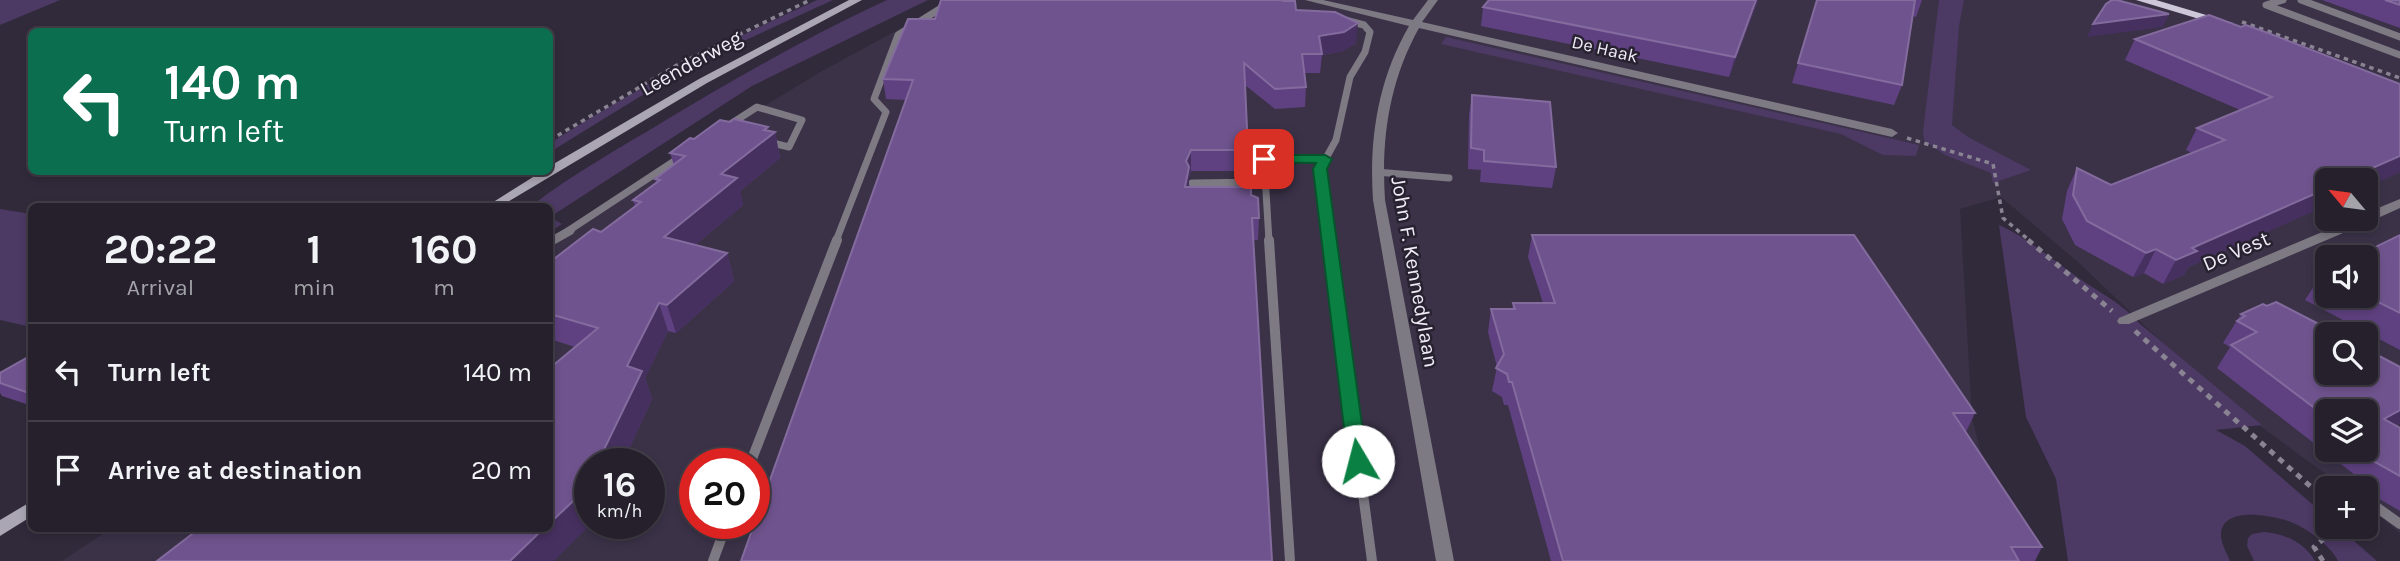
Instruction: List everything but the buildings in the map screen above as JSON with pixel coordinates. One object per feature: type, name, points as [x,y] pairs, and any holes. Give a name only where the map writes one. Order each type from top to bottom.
[{"type":"main road","points":[[2141,0],[2174,4],[2239,24]]},
{"type":"street","name":"Leenderweg","points":[[553,169],[703,82],[857,0]]},
{"type":"street","name":"De Haak","points":[[1310,0],[1892,133]]},
{"type":"street","name":"John F. Kennedylaan","points":[[1433,0],[1414,23],[1388,84],[1380,124],[1376,172],[1445,561]]},
{"type":"street","name":"Leenderweg","points":[[498,203],[543,175]]},
{"type":"street","name":"De Vest","points":[[2378,212],[2400,203]]},
{"type":"street","points":[[553,241],[569,230]]},
{"type":"street","name":"De Vest","points":[[2124,321],[2335,231]]},
{"type":"street","points":[[0,528],[28,510]]},
{"type":"lane","points":[[756,448],[886,112],[874,99],[898,35],[954,0]]},
{"type":"lane","points":[[2283,0],[2266,5],[2400,55]]},
{"type":"lane","points":[[2301,0],[2400,37]]},
{"type":"lane","points":[[1332,17],[1364,25],[1370,32],[1365,52],[1350,77],[1340,127],[1320,169],[1372,561]]},
{"type":"lane","points":[[733,132],[722,129],[757,107],[803,120],[789,147],[763,140]]},
{"type":"lane","points":[[569,230],[690,151]]},
{"type":"lane","points":[[1290,561],[1264,159],[1325,159]]},
{"type":"lane","points":[[1376,172],[1449,178]]},
{"type":"lane","points":[[1192,183],[1266,182]]},
{"type":"lane","points":[[2378,508],[2400,524]]},
{"type":"lane","points":[[713,561],[721,539]]},
{"type":"path","points":[[553,139],[587,116],[692,57],[810,0]]},
{"type":"path","points":[[2239,24],[2400,78]]},
{"type":"path","points":[[1892,133],[1993,164],[2003,219],[2124,321],[2315,490]]},
{"type":"path","points":[[2323,561],[2314,547],[2324,539]]},
{"type":"shaded area","points":[[0,0],[60,0],[0,25]]},
{"type":"shaded area","points":[[817,0],[833,0],[722,51],[641,96],[553,150],[553,141],[582,123],[748,32]]},
{"type":"shaded area","points":[[887,0],[928,0],[752,86],[553,215],[553,203],[535,203],[597,161],[720,88],[859,13]]},
{"type":"shaded area","points":[[953,0],[2400,0],[2400,533],[2378,515],[2378,476],[2329,476],[2215,393],[2078,262],[2001,197],[1960,209],[1972,418],[2008,561],[62,561],[106,532],[553,532],[553,235],[822,71]]},
{"type":"shaded area","points":[[1939,0],[1964,0],[1959,26],[1952,125],[1968,137],[2031,170],[1993,183],[1991,173],[1945,155],[1924,140]]},
{"type":"shaded area","points":[[1446,37],[1919,145],[1916,156],[1883,155],[1841,134],[1441,44]]},
{"type":"shaded area","points":[[0,209],[28,214],[28,326],[0,320]]},
{"type":"shaded area","points":[[553,219],[562,224],[553,230]]},
{"type":"shaded area","points":[[1999,225],[2028,241],[2116,302],[2262,425],[2216,430],[2245,446],[2315,507],[2315,536],[2289,521],[2244,515],[2228,520],[2223,526],[2221,538],[2230,561],[2068,561],[2056,479],[2026,417]]},
{"type":"shaded area","points":[[2264,532],[2293,540],[2311,554],[2315,561],[2254,561],[2247,546],[2248,538],[2252,534]]},
{"type":"shaded area","points":[[2318,539],[2352,539],[2377,561],[2338,561]]},
{"type":"route","points":[[1264,159],[1325,159],[1320,169],[1358,461]]}]
